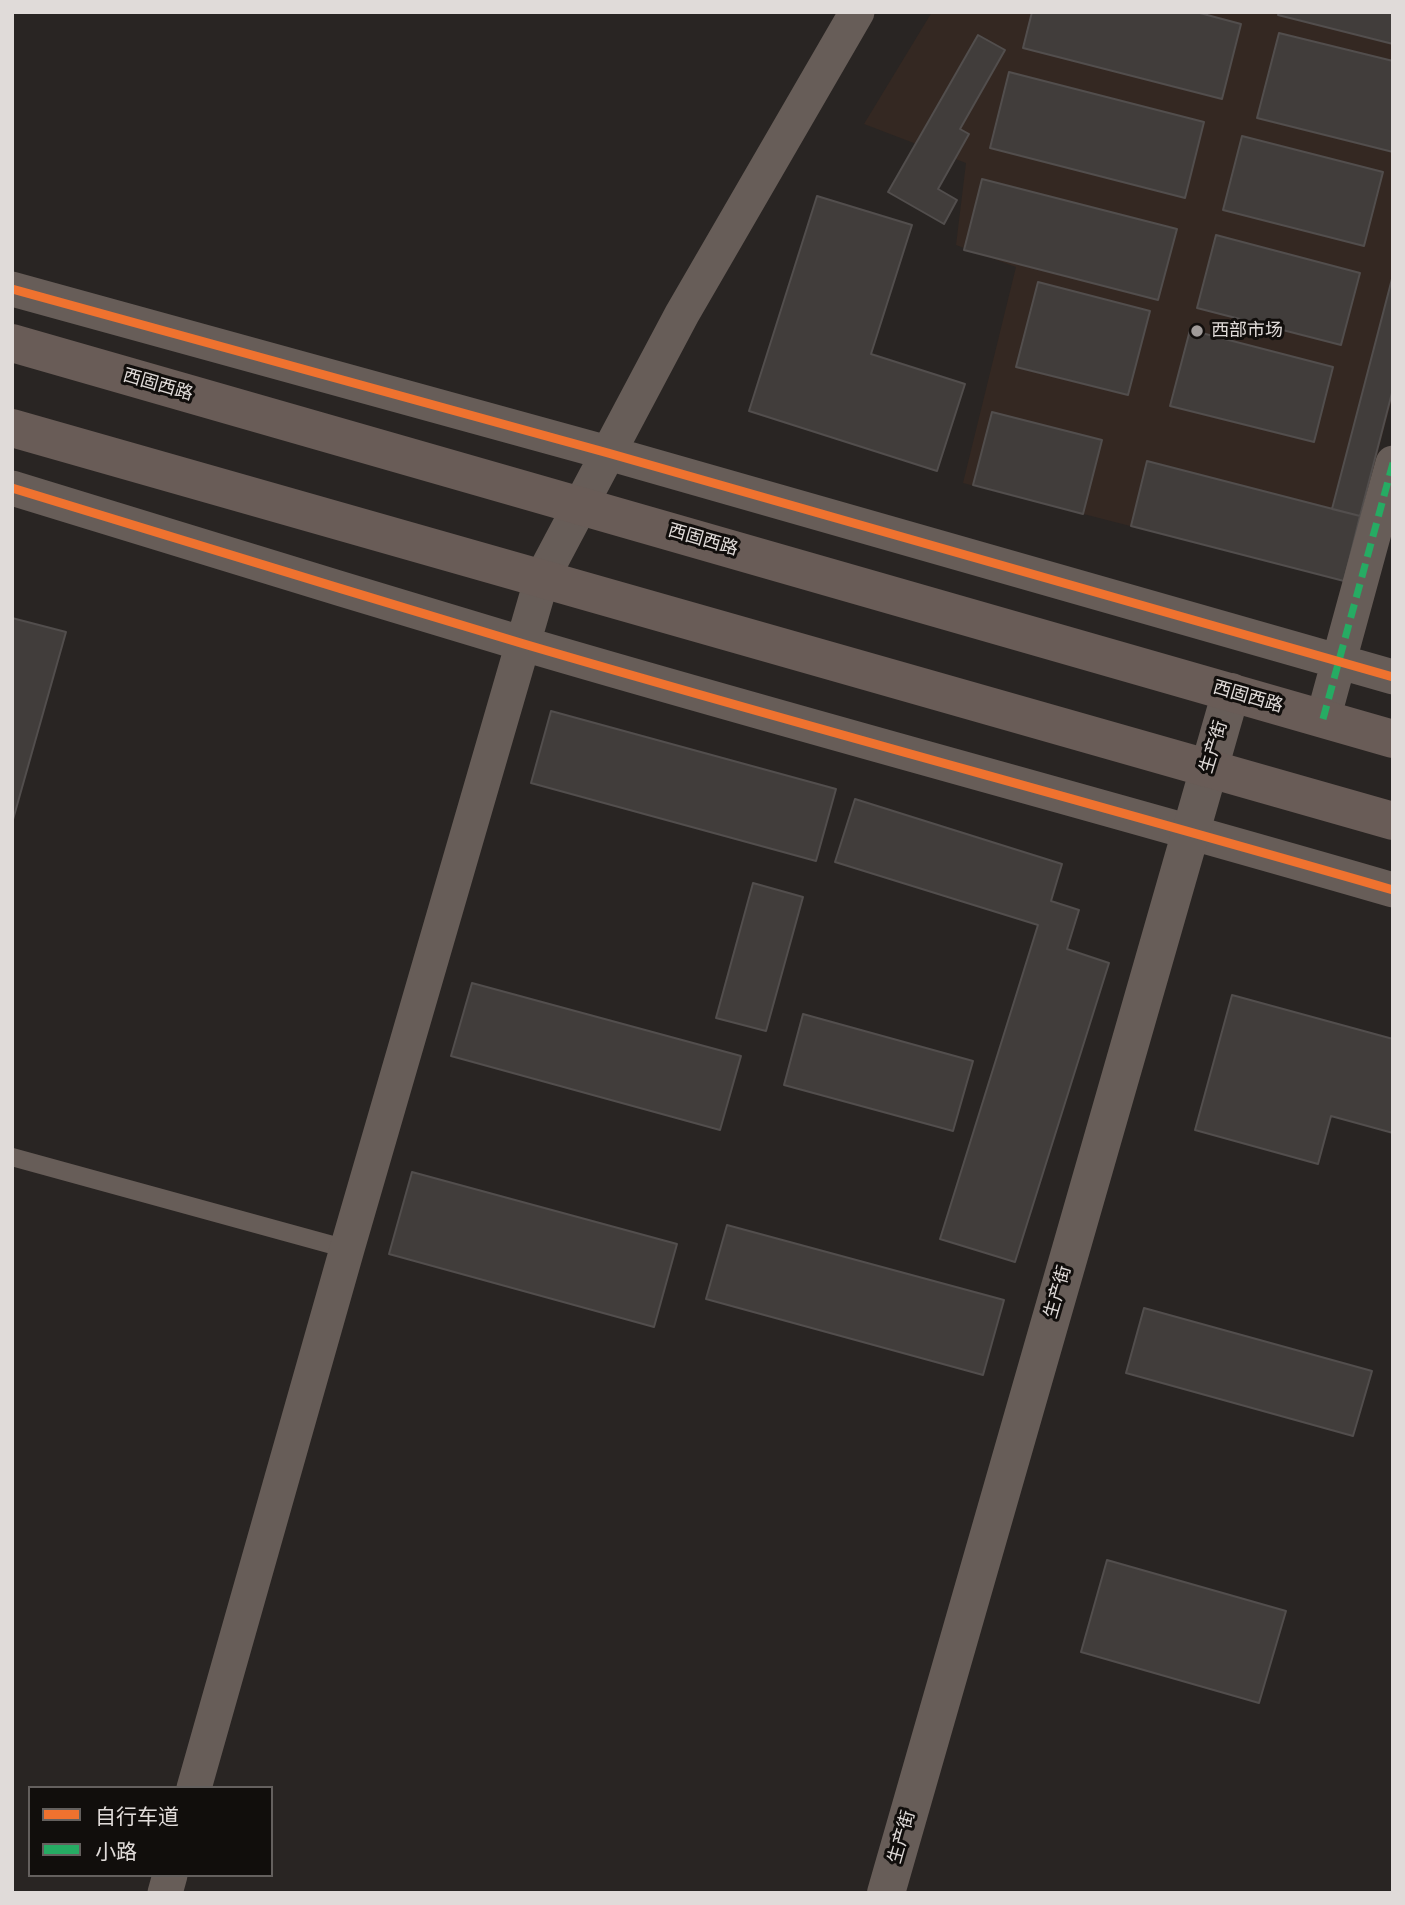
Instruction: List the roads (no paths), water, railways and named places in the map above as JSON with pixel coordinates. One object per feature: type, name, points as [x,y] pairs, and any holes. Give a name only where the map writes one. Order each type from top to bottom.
[{"type":"main road","name":"西固西路","points":[[12,344],[1393,739]]},
{"type":"main road","points":[[12,428],[1393,821]]},
{"type":"street","points":[[195,1786],[542,578],[682,314],[857,12]]},
{"type":"street","points":[[12,289],[608,453],[1393,677]]},
{"type":"street","points":[[1323,719],[1393,463]]},
{"type":"street","points":[[12,488],[523,643],[1004,782],[1190,831],[1393,890]]},
{"type":"street","name":"生产街","points":[[886,1893],[1231,692]]},
{"type":"lane","points":[[12,1157],[347,1249]]},
{"type":"place","name":"西部市场","points":[[1197,331]]}]
